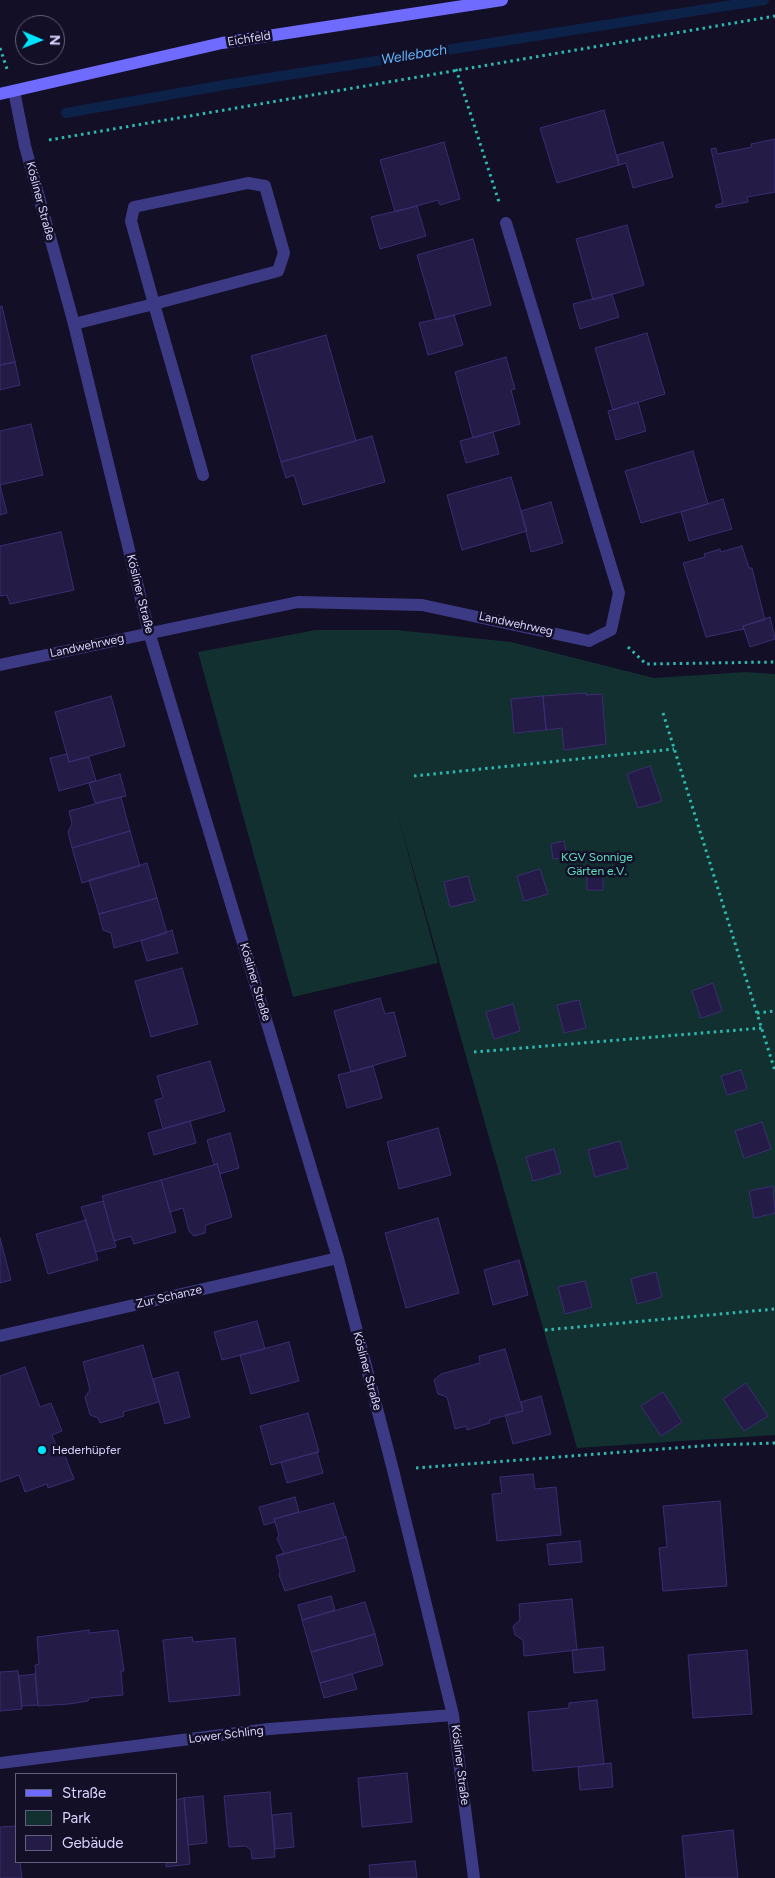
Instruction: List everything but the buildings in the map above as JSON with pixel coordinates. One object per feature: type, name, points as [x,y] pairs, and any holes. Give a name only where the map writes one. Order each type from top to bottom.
[{"type":"main road","name":"Eichfeld","points":[[0,94],[222,43],[502,0]]},
{"type":"street","name":"Kösliner Straße","points":[[14,91],[25,146],[74,324],[150,632],[338,1258],[393,1470],[453,1715],[474,1878]]},
{"type":"street","points":[[74,324],[154,304],[278,271],[284,253],[265,186],[248,183],[134,208],[130,222],[154,304],[203,475]]},
{"type":"street","points":[[506,223],[619,593],[611,630]]},
{"type":"street","name":"Landwehrweg","points":[[0,665],[298,602],[422,605],[589,640],[611,630]]},
{"type":"street","name":"Zur Schanze","points":[[0,1336],[338,1258]]},
{"type":"street","name":"Lower Schling","points":[[0,1763],[269,1729],[453,1715]]},
{"type":"path","points":[[25,146],[456,69],[775,16]]},
{"type":"path","points":[[456,69],[506,223]]},
{"type":"path","points":[[611,630],[646,664],[775,662]]},
{"type":"path","points":[[663,712],[775,1071]]},
{"type":"path","points":[[414,776],[674,749]]},
{"type":"path","points":[[757,1013],[775,1011]]},
{"type":"path","points":[[474,1052],[762,1028]]},
{"type":"path","points":[[545,1330],[775,1309]]},
{"type":"path","points":[[393,1470],[714,1444],[775,1443]]},
{"type":"green space","name":"KGV Sonnige Gärten e.V.","points":[[316,630],[397,630],[511,642],[654,678],[746,672],[775,674],[775,1435],[577,1448],[396,809],[438,963],[293,997],[198,652]]},
{"type":"waterway","name":"Wellebach","points":[[66,113],[230,84],[764,0]]},
{"type":"place","name":"Hederhüpfer","points":[[42,1450]]}]
